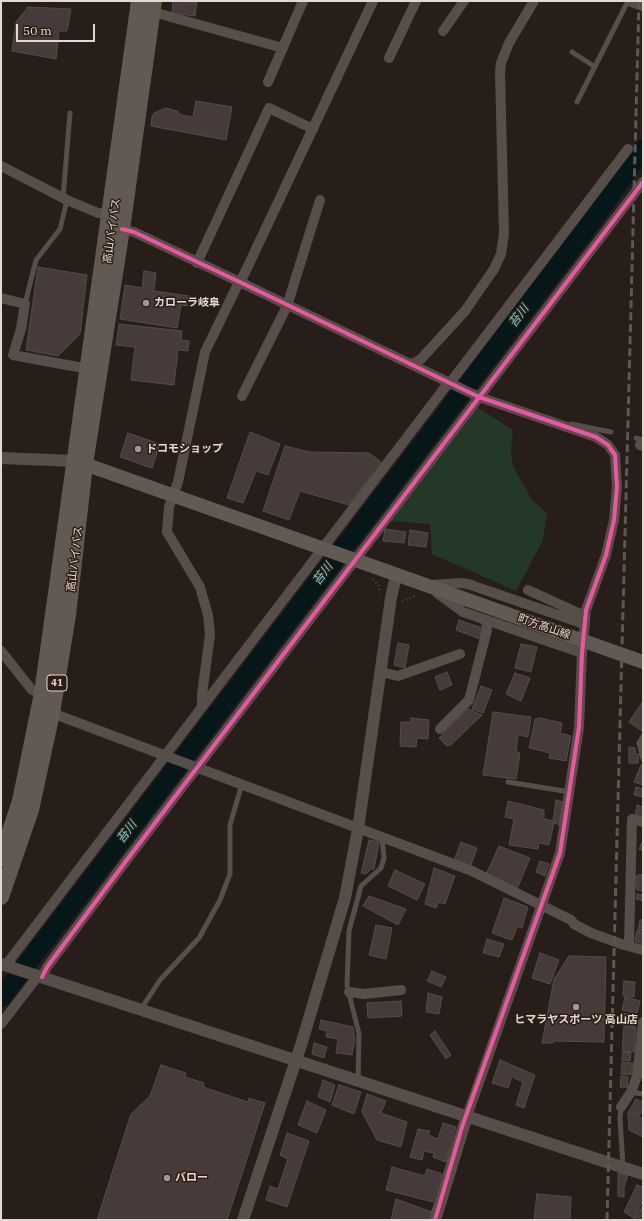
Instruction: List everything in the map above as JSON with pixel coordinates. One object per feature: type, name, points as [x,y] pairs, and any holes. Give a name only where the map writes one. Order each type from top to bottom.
[{"type":"highway","name":"高山バイパス","points":[[1,897],[31,810],[52,713],[68,615],[80,462],[109,214],[139,1]]},
{"type":"highway","name":"高山バイパス","points":[[1,858],[20,801],[42,693],[80,462],[122,229],[153,7]]},
{"type":"main road","points":[[80,462],[354,559]]},
{"type":"main road","name":"町方高山線","points":[[354,559],[643,662]]},
{"type":"street","points":[[268,82],[303,1]]},
{"type":"street","points":[[202,707],[202,694],[210,635],[209,620],[200,587],[167,532],[172,495],[178,482],[205,352],[373,1]]},
{"type":"street","points":[[389,58],[416,1]]},
{"type":"street","points":[[443,31],[464,1]]},
{"type":"street","points":[[412,364],[421,359],[465,311],[494,269],[501,254],[504,233],[500,72],[509,43],[534,1]]},
{"type":"street","points":[[632,1],[643,5]]},
{"type":"street","points":[[153,7],[283,48]]},
{"type":"street","points":[[197,262],[269,108],[313,129]]},
{"type":"street","points":[[628,149],[325,549],[202,707],[167,756],[5,965],[643,1174]]},
{"type":"street","points":[[1,166],[65,199],[98,213],[109,214]]},
{"type":"street","points":[[1,1024],[38,976],[47,967],[196,767],[477,396],[643,182]]},
{"type":"street","points":[[242,396],[287,306],[320,200]]},
{"type":"street","points":[[122,229],[134,232],[477,396],[602,440],[615,455],[617,487],[614,520],[606,555],[589,599],[585,620],[579,727],[560,853],[467,1116],[435,1220]]},
{"type":"street","points":[[1,298],[25,304],[21,329],[13,355],[78,367]]},
{"type":"street","points":[[2,459],[80,462]]},
{"type":"street","points":[[243,1220],[295,1060],[345,898],[358,829],[391,598],[396,575]]},
{"type":"street","points":[[427,585],[468,584],[585,620]]},
{"type":"street","points":[[427,585],[464,612],[582,653]]},
{"type":"street","points":[[528,590],[585,620]]},
{"type":"street","points":[[440,729],[470,700],[487,630],[486,620]]},
{"type":"street","points":[[1,651],[32,690],[42,693]]},
{"type":"street","points":[[381,672],[398,676],[460,654]]},
{"type":"street","points":[[52,713],[472,871],[571,920],[574,924],[591,933],[643,950]]},
{"type":"street","points":[[629,946],[632,819],[643,822]]},
{"type":"street","points":[[349,992],[364,994],[401,990]]},
{"type":"street","points":[[622,1107],[631,1092],[639,1065],[643,1022]]},
{"type":"lane","points":[[577,102],[628,1]]},
{"type":"lane","points":[[572,52],[595,67]]},
{"type":"lane","points":[[25,304],[36,260],[60,229],[65,199],[70,113]]},
{"type":"lane","points":[[554,422],[611,432]]},
{"type":"lane","points":[[643,736],[639,743],[643,759]]},
{"type":"lane","points":[[508,782],[570,792]]},
{"type":"lane","points":[[141,1009],[160,980],[199,938],[220,900],[230,874],[230,825],[242,784]]},
{"type":"lane","points":[[358,1080],[359,1034],[347,985],[349,931],[352,914],[361,886],[381,868],[384,858],[382,838]]},
{"type":"lane","points":[[631,1092],[643,1094]]},
{"type":"lane","points":[[622,1107],[620,1118],[623,1168]]},
{"type":"green space","points":[[477,407],[513,430],[511,449],[512,464],[532,500],[547,513],[543,540],[516,591],[432,554],[430,524],[391,521]]},
{"type":"building","points":[[173,1],[197,2],[195,16],[172,13]]},
{"type":"building","points":[[28,7],[71,9],[67,31],[59,31],[56,59],[12,51],[16,22]]},
{"type":"building","points":[[196,101],[232,107],[226,140],[151,126],[154,113],[166,108],[177,111],[181,115],[193,117]]},
{"type":"building","points":[[38,267],[87,275],[80,334],[58,356],[26,350]]},
{"type":"building","points":[[144,271],[156,273],[154,291],[189,296],[187,306],[181,305],[177,328],[120,319],[125,285],[142,288]]},
{"type":"building","points":[[119,324],[182,331],[181,340],[189,341],[188,351],[178,350],[174,385],[131,380],[135,347],[116,345]]},
{"type":"building","points":[[250,432],[280,444],[268,475],[256,471],[243,503],[227,498]]},
{"type":"building","points":[[128,433],[160,444],[152,468],[120,457]]},
{"type":"building","points":[[285,446],[310,452],[369,453],[381,462],[349,505],[300,491],[289,520],[263,511]]},
{"type":"building","points":[[385,529],[406,532],[404,543],[383,541]]},
{"type":"building","points":[[410,530],[428,533],[426,547],[408,545]]},
{"type":"building","points":[[459,620],[482,628],[480,639],[456,630]]},
{"type":"building","points":[[398,643],[409,645],[405,668],[394,665]]},
{"type":"building","points":[[521,644],[537,647],[531,672],[515,668]]},
{"type":"building","points":[[447,672],[452,685],[440,690],[435,677]]},
{"type":"building","points":[[515,673],[530,678],[521,701],[506,694]]},
{"type":"building","points":[[481,686],[492,690],[483,713],[472,709]]},
{"type":"building","points":[[643,701],[643,730],[642,731],[629,722]]},
{"type":"building","points":[[468,709],[482,715],[451,745],[447,746],[439,738]]},
{"type":"building","points":[[493,712],[531,717],[528,737],[518,735],[516,751],[520,753],[516,779],[483,775]]},
{"type":"building","points":[[411,718],[429,720],[428,739],[417,738],[416,747],[400,746],[401,722],[411,722]]},
{"type":"building","points":[[540,718],[562,723],[560,733],[571,736],[566,761],[549,758],[550,753],[529,748],[535,719]]},
{"type":"building","points":[[629,747],[635,748],[635,754],[639,754],[638,763],[629,763]]},
{"type":"building","points":[[641,765],[643,766],[643,785],[634,782]]},
{"type":"building","points":[[636,787],[643,789],[643,797],[634,795]]},
{"type":"building","points":[[556,800],[563,802],[559,825],[554,823],[549,845],[539,843],[538,849],[509,845],[514,819],[505,817],[508,801],[544,810],[544,819],[553,821]]},
{"type":"building","points":[[637,805],[643,807],[643,818],[635,816]]},
{"type":"building","points":[[369,840],[379,842],[374,869],[371,869],[366,874],[361,873]]},
{"type":"building","points":[[643,840],[643,851],[639,849]]},
{"type":"building","points":[[461,842],[477,848],[470,868],[453,863]]},
{"type":"building","points":[[499,846],[530,858],[517,889],[486,874]]},
{"type":"building","points":[[540,861],[549,864],[545,876],[536,872]]},
{"type":"building","points":[[434,868],[455,876],[445,904],[438,902],[436,908],[425,904]]},
{"type":"building","points":[[395,870],[425,884],[417,900],[388,886]]},
{"type":"building","points":[[638,875],[643,875],[643,891],[637,890],[635,876],[638,877]]},
{"type":"building","points":[[637,894],[643,895],[643,901],[636,899]]},
{"type":"building","points":[[369,896],[406,909],[398,925],[363,906]]},
{"type":"building","points":[[504,898],[528,907],[522,928],[517,927],[512,940],[492,933]]},
{"type":"building","points":[[640,920],[643,920],[643,931],[638,930]]},
{"type":"building","points":[[376,925],[392,928],[386,959],[369,955]]},
{"type":"building","points":[[637,931],[643,933],[643,944],[635,941]]},
{"type":"building","points":[[487,939],[504,944],[499,957],[483,953]]},
{"type":"building","points":[[540,953],[559,960],[550,984],[532,978]]},
{"type":"building","name":"ヒマラヤスポーツ 高山店","points":[[569,956],[606,957],[604,1042],[553,1041],[553,1043],[542,1043],[554,979]]},
{"type":"building","points":[[432,971],[446,977],[441,987],[427,981]]},
{"type":"building","points":[[624,981],[635,982],[634,997],[623,996]]},
{"type":"building","points":[[428,993],[442,997],[439,1014],[426,1012]]},
{"type":"building","points":[[625,997],[640,1001],[637,1013],[622,1010]]},
{"type":"building","points":[[401,1001],[402,1016],[368,1018],[367,1003]]},
{"type":"building","points":[[621,1013],[635,1015],[634,1026],[620,1024]]},
{"type":"building","points":[[321,1020],[353,1027],[355,1040],[352,1055],[336,1053],[338,1039],[326,1037],[327,1031],[319,1029]]},
{"type":"building","points":[[624,1026],[636,1027],[634,1052],[622,1051]]},
{"type":"building","points":[[435,1031],[451,1055],[446,1059],[430,1035]]},
{"type":"building","points":[[314,1043],[327,1047],[324,1058],[312,1054]]},
{"type":"building","points":[[623,1052],[631,1053],[630,1061],[622,1060]]},
{"type":"building","points":[[500,1060],[535,1075],[524,1108],[516,1105],[523,1082],[512,1077],[508,1088],[492,1083]]},
{"type":"building","points":[[622,1062],[633,1063],[631,1075],[621,1074]]},
{"type":"building","points":[[161,1065],[186,1073],[185,1077],[204,1083],[203,1087],[248,1102],[249,1098],[265,1103],[227,1220],[97,1220],[131,1114],[150,1096]]},
{"type":"building","points":[[621,1076],[628,1077],[627,1087],[620,1087]]},
{"type":"building","points":[[323,1080],[335,1085],[330,1102],[318,1097]]},
{"type":"building","points":[[339,1085],[361,1092],[354,1114],[332,1105]]},
{"type":"building","points":[[367,1094],[386,1101],[381,1113],[407,1122],[401,1147],[377,1140],[362,1112]]},
{"type":"building","points":[[636,1099],[643,1102],[643,1109],[639,1116],[629,1111]]},
{"type":"building","points":[[307,1101],[326,1110],[317,1133],[298,1125]]},
{"type":"building","points":[[628,1112],[643,1119],[643,1137],[629,1130]]},
{"type":"building","points":[[443,1123],[456,1127],[446,1162],[433,1157],[434,1153],[424,1151],[422,1160],[410,1157],[418,1129],[430,1131],[428,1135],[438,1139]]},
{"type":"building","points":[[287,1133],[309,1141],[287,1207],[266,1200],[270,1186],[278,1189],[288,1159],[280,1155]]},
{"type":"building","points":[[392,1167],[425,1176],[427,1169],[442,1174],[433,1202],[386,1190]]},
{"type":"building","points":[[618,1173],[628,1175],[624,1187],[624,1197],[618,1196]]},
{"type":"building","points":[[637,1185],[643,1187],[643,1199],[635,1219],[624,1212]]},
{"type":"building","points":[[537,1194],[571,1197],[570,1220],[534,1220]]},
{"type":"building","points":[[396,1199],[432,1212],[430,1220],[391,1220]]},
{"type":"building","points":[[643,1205],[643,1220],[636,1220]]},
{"type":"waterway","name":"苔川","points":[[1,998],[593,220],[643,149]]},
{"type":"railway","points":[[607,1220],[639,1]]},
{"type":"cycle path","points":[[42,977],[47,967],[129,857],[643,182]]},
{"type":"cycle path","points":[[122,229],[134,232],[479,397],[596,437],[608,445],[615,455],[617,487],[614,520],[606,555],[586,610],[582,653],[579,727],[560,853],[462,1127],[435,1220]]},
{"type":"place","name":"カローラ岐阜","points":[[146,303]]},
{"type":"place","name":"ドコモショップ","points":[[138,449]]},
{"type":"place","name":"ヒマラヤスポーツ 高山店","points":[[576,1007]]},
{"type":"place","name":"バロー","points":[[167,1178]]}]
